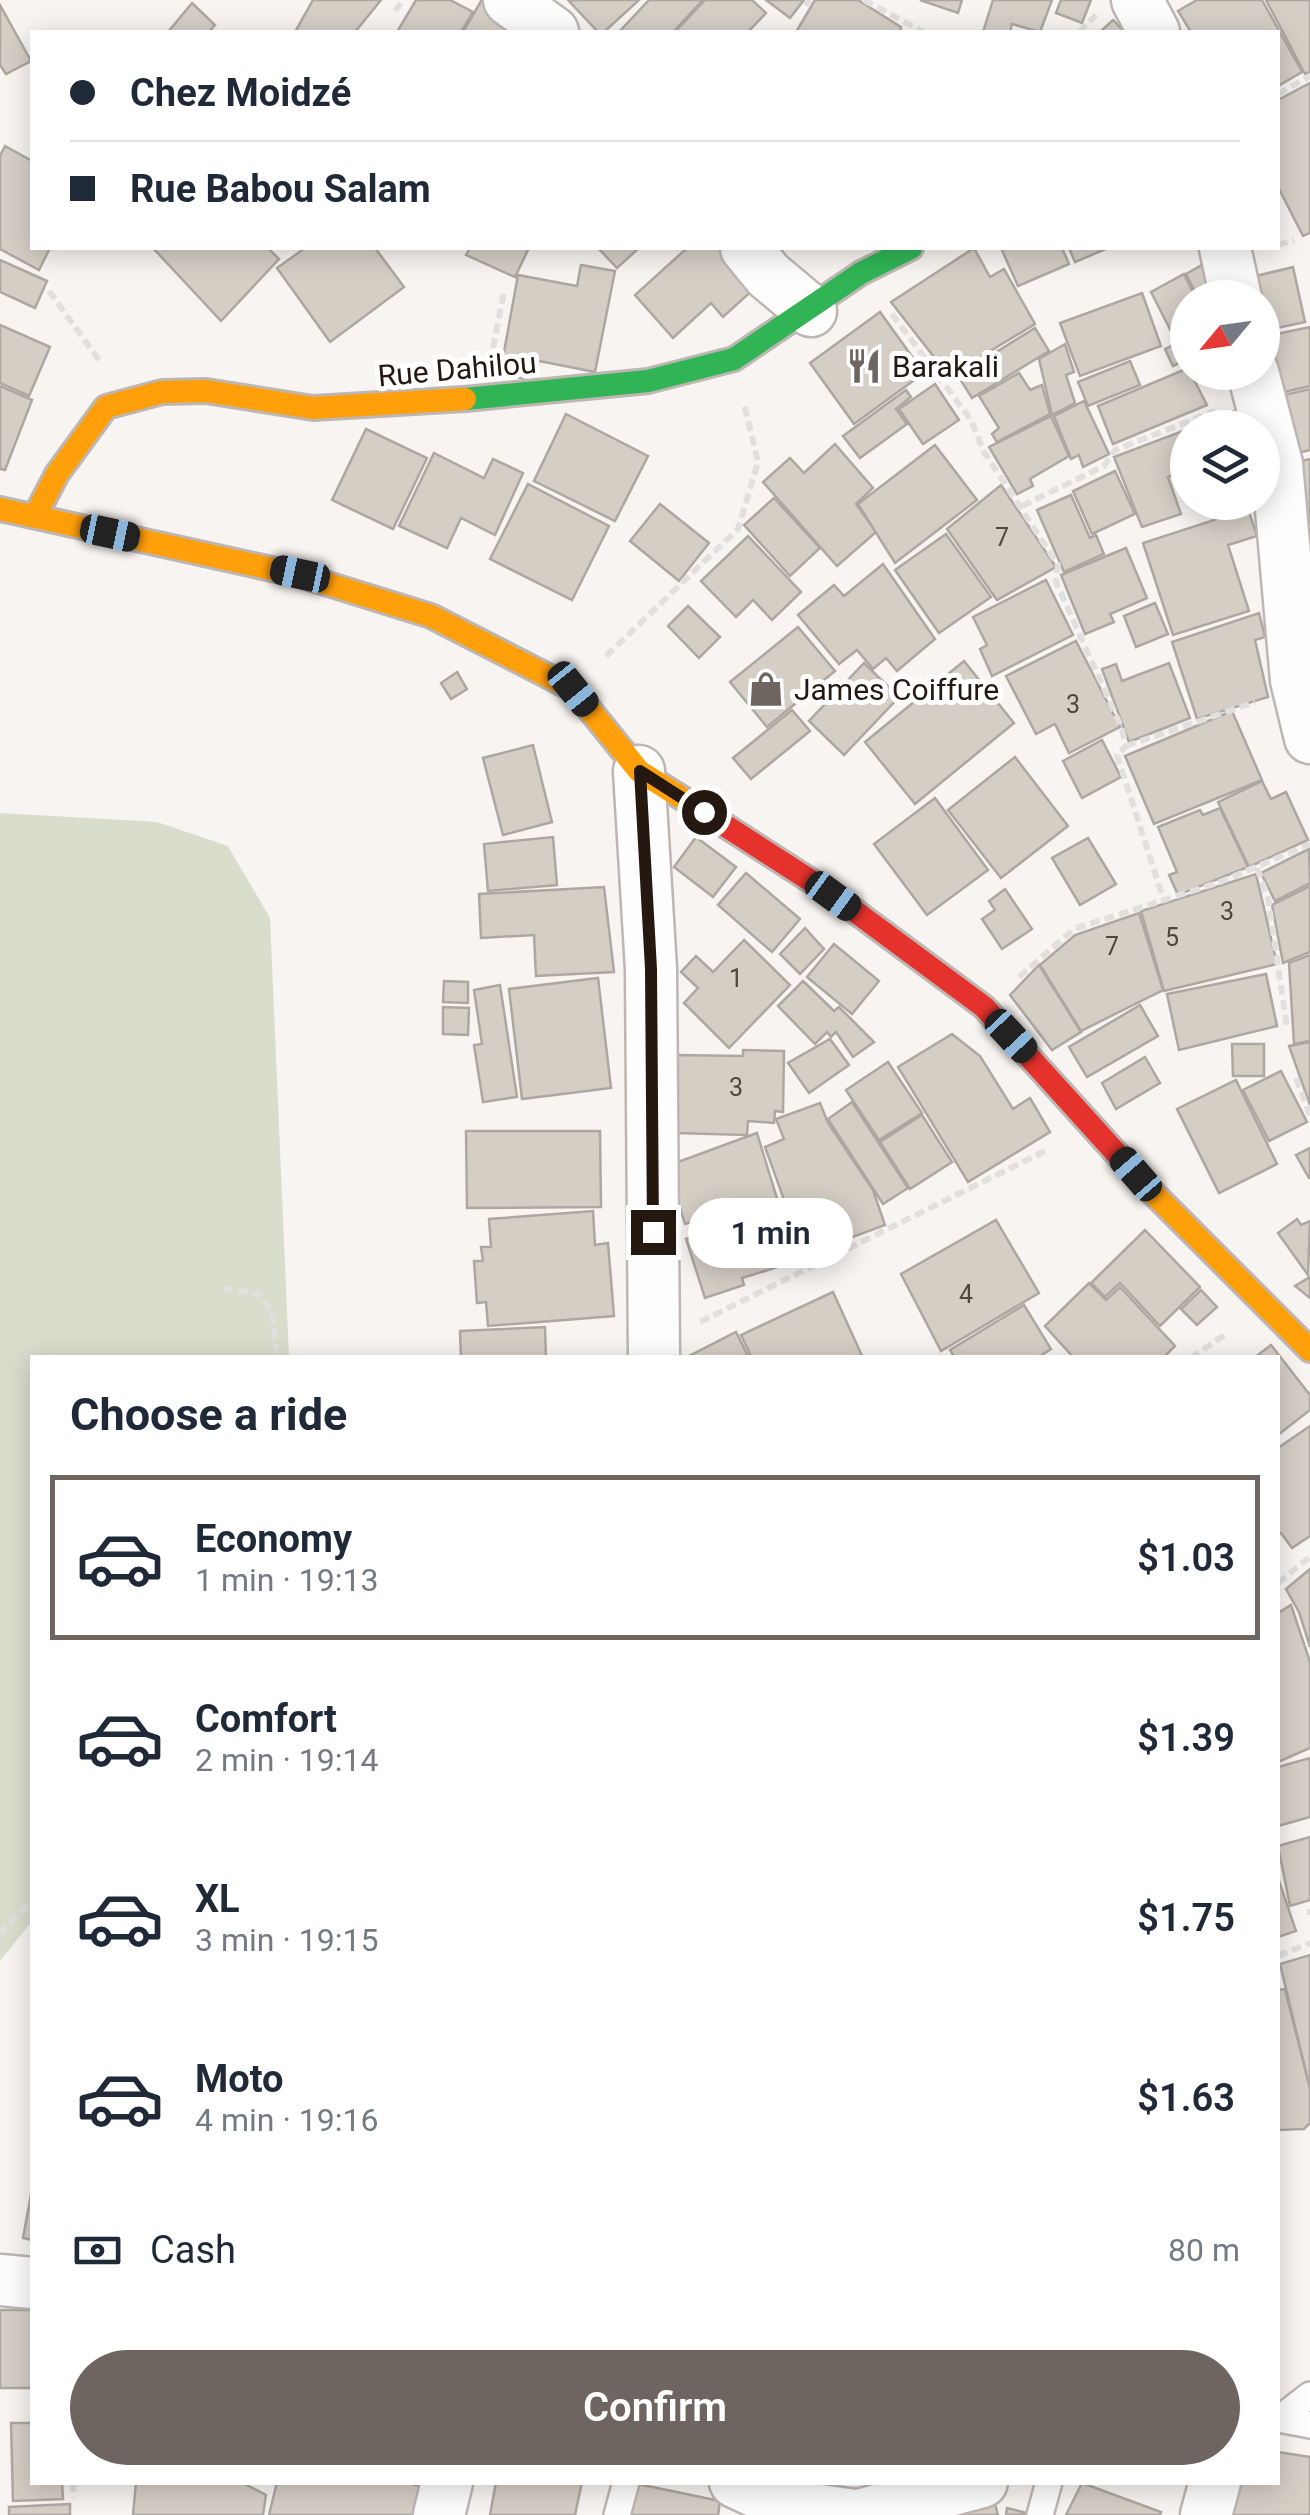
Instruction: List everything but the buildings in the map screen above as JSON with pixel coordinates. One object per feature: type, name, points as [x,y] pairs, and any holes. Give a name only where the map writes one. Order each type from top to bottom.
[{"type":"street","points":[[510,0],[550,30]]},
{"type":"street","points":[[1138,0],[1153,30]]},
{"type":"street","points":[[748,250],[768,274],[812,311]]},
{"type":"street","name":"Rue Dahilou","points":[[34,516],[57,474],[106,407],[162,392],[206,391],[312,408],[390,406],[648,380],[734,359],[812,311],[861,273],[907,250]]},
{"type":"street","points":[[1225,250],[1232,280]]},
{"type":"street","points":[[1257,390],[1279,480],[1296,680],[1310,738]]},
{"type":"street","points":[[0,509],[300,574],[432,616],[573,689],[640,771],[833,896],[984,1007],[1181,1225],[1310,1350]]},
{"type":"street","points":[[640,771],[651,969],[654,1350]]},
{"type":"street","points":[[0,2280],[30,2283]]},
{"type":"street","points":[[440,2515],[446,2485]]},
{"type":"street","points":[[742,2485],[784,2504],[857,2515],[971,2485]]},
{"type":"street","points":[[1206,2515],[1213,2485]]},
{"type":"lane","points":[[1280,2417],[1310,2394]]},
{"type":"lane","points":[[1280,2419],[1310,2425]]},
{"type":"lane","points":[[616,2515],[625,2485]]},
{"type":"lane","points":[[1040,2515],[1047,2485]]},
{"type":"path","points":[[395,11],[403,0]]},
{"type":"path","points":[[864,0],[919,30]]},
{"type":"path","points":[[1280,93],[1310,76]]},
{"type":"path","points":[[1280,244],[1294,240]]},
{"type":"path","points":[[861,273],[971,420],[984,452],[1058,565],[1056,582],[1126,746]]},
{"type":"path","points":[[50,290],[130,401]]},
{"type":"path","points":[[573,689],[738,529],[758,462],[734,359]]},
{"type":"path","points":[[1022,506],[1104,466],[1115,450],[1243,390]]},
{"type":"path","points":[[1164,901],[1117,756],[1126,746],[1270,698],[1296,680]]},
{"type":"path","points":[[984,1007],[1074,929],[1257,868],[1310,844]]},
{"type":"path","points":[[1257,868],[1272,915],[1287,1028]]},
{"type":"path","points":[[1296,1078],[1310,1116]]},
{"type":"path","points":[[654,1350],[909,1216],[1010,1172],[1091,1123]]},
{"type":"path","points":[[224,1288],[258,1294],[272,1312],[277,1355]]},
{"type":"path","points":[[1280,1582],[1310,1557]]},
{"type":"path","points":[[0,1934],[30,1902]]},
{"type":"path","points":[[1280,1955],[1310,1943]]},
{"type":"path","points":[[73,2485],[74,2498]]},
{"type":"green space","points":[[0,813],[157,822],[228,846],[270,918],[289,1355],[30,1355],[30,1924],[0,1961]]},
{"type":"traffic: fast","points":[[465,399],[648,381],[734,359],[861,273],[907,250]]},
{"type":"traffic: slow","points":[[35,516],[57,474],[106,407],[162,392],[206,391],[313,408],[465,399]]},
{"type":"traffic: slow","points":[[0,509],[299,575],[431,616],[573,689],[639,771],[704,812]]},
{"type":"traffic: slow","points":[[1145,1185],[1310,1350]]},
{"type":"traffic: jam","points":[[704,812],[833,895],[984,1007],[1145,1185]]},
{"type":"place","name":"Barakali","points":[[864,366]]},
{"type":"place","name":"James Coiffure","points":[[766,689]]},
{"type":"route","points":[[653,1232],[651,969],[640,771],[704,812]]}]
